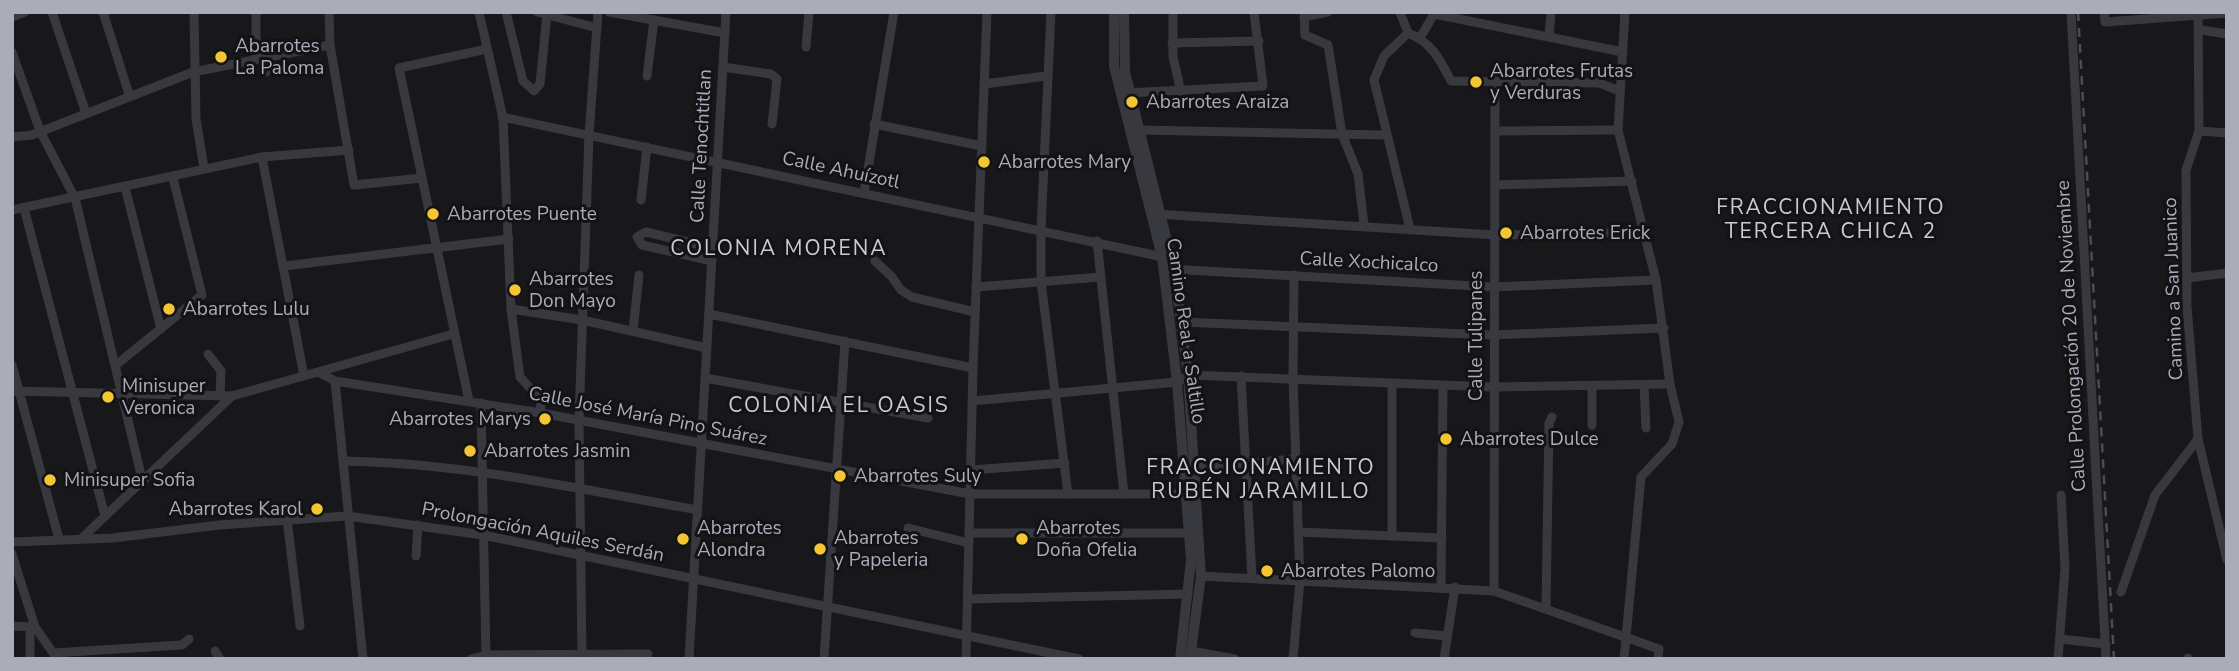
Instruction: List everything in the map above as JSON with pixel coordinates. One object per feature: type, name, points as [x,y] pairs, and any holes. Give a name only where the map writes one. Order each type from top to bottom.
[{"type":"street","points":[[12,17],[25,12]]},
{"type":"street","points":[[52,12],[86,113]]},
{"type":"street","points":[[103,12],[129,94]]},
{"type":"street","points":[[194,12],[193,72],[196,119],[204,168]]},
{"type":"street","points":[[256,12],[260,57],[266,72]]},
{"type":"street","points":[[329,12],[330,45],[354,185],[422,178]]},
{"type":"street","points":[[479,12],[502,117],[511,309],[520,377],[540,399],[541,413]]},
{"type":"street","points":[[506,12],[523,81],[534,91],[540,84],[542,13],[597,27]]},
{"type":"street","points":[[582,655],[579,420],[589,135],[598,12]]},
{"type":"street","points":[[609,12],[725,33]]},
{"type":"street","name":"Calle Tenochtitlan","points":[[689,659],[726,12]]},
{"type":"street","points":[[806,47],[809,12]]},
{"type":"street","points":[[864,193],[894,12]]},
{"type":"street","points":[[966,659],[973,368],[987,12]]},
{"type":"street","points":[[1051,12],[1046,76],[1041,282],[1068,494]]},
{"type":"street","name":"Camino Real a Saltillo","points":[[1114,12],[1114,66],[1140,130],[1156,214]]},
{"type":"street","name":"Camino Real a Saltillo","points":[[1124,12],[1125,93],[1181,322],[1196,467],[1195,533],[1180,659]]},
{"type":"street","points":[[1173,12],[1172,43],[1181,92]]},
{"type":"street","points":[[1125,93],[1263,86],[1254,12]]},
{"type":"street","points":[[1328,12],[1304,15],[1306,35],[1328,45],[1342,134],[1358,174],[1364,225]]},
{"type":"street","points":[[1400,12],[1408,33],[1420,38],[1436,52],[1451,81],[1599,83],[1620,91]]},
{"type":"street","points":[[1549,37],[1551,12]]},
{"type":"street","points":[[1623,659],[1641,477],[1672,444],[1679,422],[1670,384],[1664,328],[1646,232],[1618,130],[1625,12]]},
{"type":"street","name":"Calle Prolongación 20 de Noviembre","points":[[2071,12],[2106,659]]},
{"type":"street","points":[[1420,38],[1434,13],[1477,17],[1549,37],[1623,52]]},
{"type":"street","points":[[2105,17],[2227,13]]},
{"type":"street","name":"Camino a San Juanico","points":[[2198,14],[2201,30],[2199,131],[2186,170],[2186,278],[2198,439],[2227,560]]},
{"type":"street","points":[[647,76],[654,20]]},
{"type":"street","points":[[2201,30],[2227,34]]},
{"type":"street","points":[[1408,33],[1384,56],[1375,74],[1385,135],[1410,229]]},
{"type":"street","points":[[1172,43],[1259,41]]},
{"type":"street","points":[[12,138],[40,131],[129,94],[193,72],[330,45]]},
{"type":"street","points":[[469,401],[399,68],[487,49]]},
{"type":"street","points":[[12,52],[40,131],[75,198],[142,479]]},
{"type":"street","points":[[723,66],[771,74],[777,79],[772,124]]},
{"type":"street","points":[[984,84],[1046,76]]},
{"type":"street","name":"Calle Tulipanes","points":[[1494,590],[1492,335],[1496,235],[1495,81]]},
{"type":"street","name":"Calle Ahuízotl","points":[[502,117],[1097,241],[1168,263]]},
{"type":"street","points":[[874,124],[982,146]]},
{"type":"street","points":[[1140,130],[1385,135]]},
{"type":"street","points":[[1495,131],[1618,130]]},
{"type":"street","points":[[2199,131],[2227,133]]},
{"type":"street","points":[[641,200],[647,147]]},
{"type":"street","points":[[12,210],[262,157],[349,150]]},
{"type":"street","points":[[262,157],[304,376]]},
{"type":"street","points":[[116,365],[202,295],[173,178]]},
{"type":"street","points":[[1495,185],[1632,181]]},
{"type":"street","points":[[125,187],[161,329]]},
{"type":"street","points":[[24,208],[105,516]]},
{"type":"street","points":[[1156,214],[1496,235],[1646,232]]},
{"type":"street","points":[[712,261],[642,245],[637,239],[639,234],[646,232],[713,248]]},
{"type":"street","points":[[284,266],[436,250],[509,239]]},
{"type":"street","points":[[1097,241],[1124,494]]},
{"type":"street","points":[[875,261],[901,290],[912,297],[975,312]]},
{"type":"street","name":"Camino Real a Saltillo","points":[[1168,263],[1188,494],[1200,576],[1191,655]]},
{"type":"street","name":"Calle Xochicalco","points":[[1168,263],[1294,275],[1493,286],[1656,281]]},
{"type":"street","points":[[2186,278],[2227,273]]},
{"type":"street","points":[[633,331],[639,275]]},
{"type":"street","points":[[1293,659],[1300,580],[1293,378],[1294,275]]},
{"type":"street","points":[[976,287],[1101,277]]},
{"type":"street","points":[[511,309],[582,320],[707,348]]},
{"type":"street","points":[[709,314],[973,368]]},
{"type":"street","points":[[1181,322],[1492,335],[1664,328]]},
{"type":"street","points":[[16,391],[232,396],[453,334]]},
{"type":"street","points":[[824,659],[845,341]]},
{"type":"street","points":[[208,354],[221,371],[220,396]]},
{"type":"street","points":[[12,365],[16,391],[59,538]]},
{"type":"street","name":"Calle José María Pino Suárez","points":[[320,373],[335,381],[481,402],[970,494],[1188,494]]},
{"type":"street","points":[[972,401],[1177,382],[1188,375],[1493,387],[1670,384]]},
{"type":"street","points":[[1241,376],[1252,578]]},
{"type":"street","points":[[705,378],[928,418]]},
{"type":"street","points":[[335,381],[363,659]]},
{"type":"street","points":[[1392,383],[1392,536]]},
{"type":"street","points":[[1441,586],[1443,385]]},
{"type":"street","points":[[1644,386],[1646,428]]},
{"type":"street","points":[[1592,387],[1592,425]]},
{"type":"street","points":[[82,538],[232,396]]},
{"type":"street","points":[[481,402],[486,657]]},
{"type":"street","points":[[1546,608],[1549,423],[1552,417]]},
{"type":"street","points":[[2120,592],[2160,485],[2198,439]]},
{"type":"street","points":[[1196,467],[1296,459]]},
{"type":"street","points":[[343,461],[412,462],[483,470],[698,510]]},
{"type":"street","points":[[971,470],[1065,463]]},
{"type":"street","points":[[2058,659],[2065,568],[2061,495]]},
{"type":"street","name":"Prolongación Aquiles Serdán","points":[[12,542],[59,538],[113,538],[287,519],[347,516],[418,525],[580,554],[1079,659]]},
{"type":"street","points":[[287,519],[300,626]]},
{"type":"street","points":[[416,556],[418,525]]},
{"type":"street","points":[[908,528],[969,538],[1195,533]]},
{"type":"street","points":[[1298,532],[1442,538]]},
{"type":"street","points":[[12,554],[32,627],[30,659]]},
{"type":"street","points":[[1200,576],[1494,590],[1627,638],[1659,654]]},
{"type":"street","points":[[1444,659],[1455,587]]},
{"type":"street","points":[[968,598],[1188,594]]},
{"type":"street","points":[[12,626],[32,627],[55,656],[182,645],[189,639]]},
{"type":"street","points":[[1415,633],[1447,636]]},
{"type":"street","points":[[2060,639],[2106,644]]},
{"type":"street","points":[[471,659],[582,655],[633,657],[648,654]]},
{"type":"street","points":[[1191,655],[1235,659]]},
{"type":"railway","points":[[2078,12],[2114,659]]},
{"type":"place","name":"Abarrotes La Paloma","points":[[221,57]]},
{"type":"place","name":"Abarrotes Frutas y Verduras","points":[[1476,82]]},
{"type":"place","name":"Abarrotes Araiza","points":[[1132,102]]},
{"type":"place","name":"Abarrotes Mary","points":[[984,162]]},
{"type":"place","name":"Abarrotes Puente","points":[[433,214]]},
{"type":"place","name":"Abarrotes Erick","points":[[1506,233]]},
{"type":"place","name":"Abarrotes Don Mayo","points":[[515,290]]},
{"type":"place","name":"Abarrotes Lulu","points":[[169,309]]},
{"type":"place","name":"Minisuper Veronica","points":[[108,397]]},
{"type":"place","name":"Abarrotes Marys","points":[[545,419]]},
{"type":"place","name":"Abarrotes Dulce","points":[[1446,439]]},
{"type":"place","name":"Abarrotes Jasmin","points":[[470,451]]},
{"type":"place","name":"Abarrotes Suly","points":[[840,476]]},
{"type":"place","name":"Minisuper Sofia","points":[[50,480]]},
{"type":"place","name":"Abarrotes Karol","points":[[317,509]]},
{"type":"place","name":"Abarrotes Alondra","points":[[683,539]]},
{"type":"place","name":"Abarrotes Doña Ofelia","points":[[1022,539]]},
{"type":"place","name":"Abarrotes y Papeleria","points":[[820,549]]},
{"type":"place","name":"Abarrotes Palomo","points":[[1267,571]]},
{"type":"district","name":"FRACCIONAMIENTO TERCERA CHICA 2","points":[[1831,219]]},
{"type":"district","name":"COLONIA MORENA","points":[[779,248]]},
{"type":"district","name":"COLONIA EL OASIS","points":[[839,405]]},
{"type":"district","name":"FRACCIONAMIENTO RUBÉN JARAMILLO","points":[[1261,479]]}]
